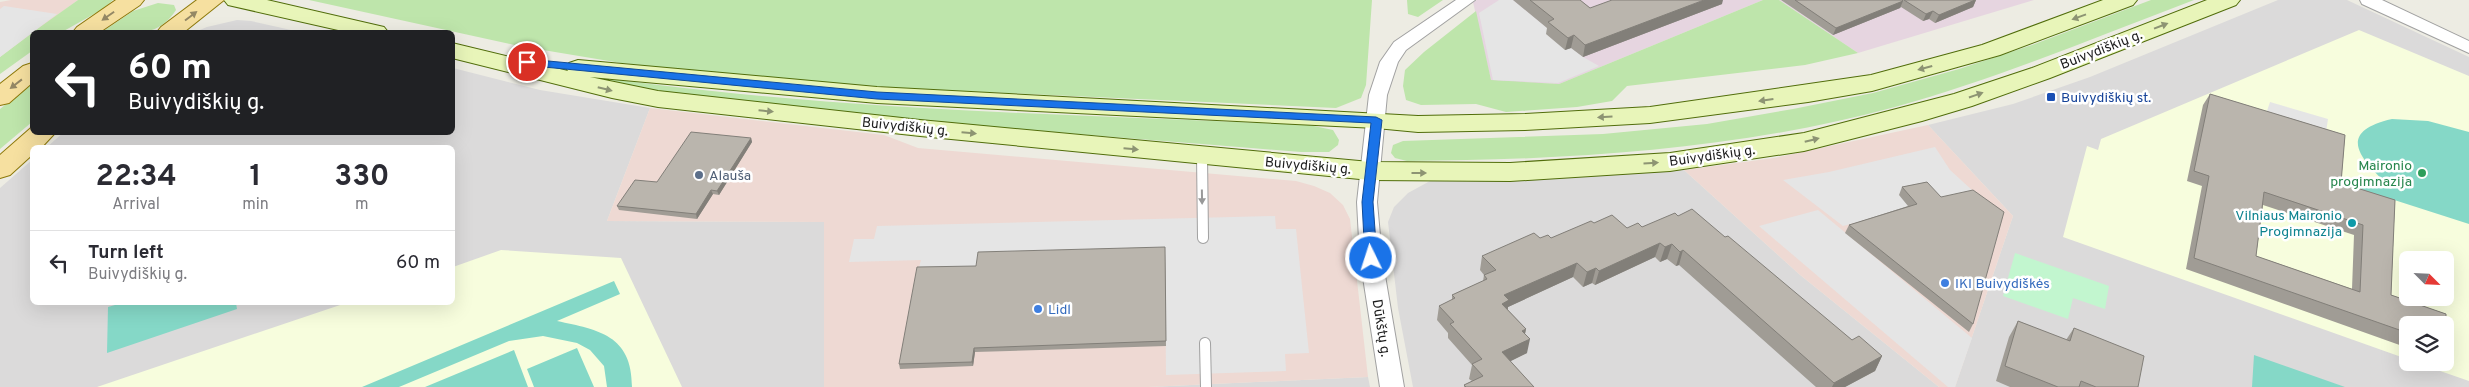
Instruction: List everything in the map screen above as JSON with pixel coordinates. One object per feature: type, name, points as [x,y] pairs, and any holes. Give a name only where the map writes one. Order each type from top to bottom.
[{"type":"main road","points":[[88,30],[132,0]]},
{"type":"main road","points":[[172,30],[212,0]]},
{"type":"main road","points":[[236,0],[367,30]]},
{"type":"main road","name":"Buivydiškių g.","points":[[490,59],[877,95],[1376,120],[1418,124],[1525,122],[1693,110],[1872,83],[1992,50],[2125,0]]},
{"type":"main road","name":"Buivydiškių g.","points":[[455,51],[612,90],[658,99],[920,128],[1370,171],[1510,172],[1670,162],[1804,142],[1913,115],[1972,97],[2041,73],[2228,0]]},
{"type":"main road","points":[[0,97],[30,73]]},
{"type":"main road","points":[[0,169],[40,135]]},
{"type":"street","name":"Dūkštų g.","points":[[1392,387],[1371,258],[1367,202],[1381,86],[1389,62],[1400,46],[1468,0]]},
{"type":"street","points":[[2368,0],[2469,48]]},
{"type":"lane","points":[[1202,155],[1203,238]]},
{"type":"lane","points":[[1205,343],[1206,387]]},
{"type":"shaded area","points":[[11,0],[78,0],[37,30],[30,30],[30,35],[0,57],[0,2]]},
{"type":"shaded area","points":[[1477,0],[1763,0],[1559,84],[1491,81],[1473,2]]},
{"type":"shaded area","points":[[1499,0],[1513,0],[1583,57],[1599,66],[1558,83],[1493,80],[1479,13]]},
{"type":"shaded area","points":[[1779,0],[2034,0],[1858,53]]},
{"type":"shaded area","points":[[2278,0],[2347,0],[2469,57],[2469,387],[1955,387],[2013,216],[1928,125],[2013,104],[2090,77]]},
{"type":"shaded area","points":[[4,6],[57,14],[36,30],[30,30],[30,34],[0,57],[0,9]]},
{"type":"shaded area","points":[[237,20],[251,21],[291,30],[200,30]]},
{"type":"shaded area","name":"Maironio progimnazija","points":[[2359,30],[2469,76],[2469,381],[2440,371],[2454,371],[2454,316],[2399,316],[2399,356],[2063,237],[2087,146],[2098,150],[2101,139]]},
{"type":"shaded area","points":[[455,69],[540,90],[650,108],[607,221],[824,222],[824,387],[0,387],[0,188],[30,162],[30,305],[455,305],[455,145],[49,145],[61,135],[455,135]]},
{"type":"shaded area","points":[[2270,102],[2328,119],[2325,139],[2264,120]]},
{"type":"shaded area","points":[[650,108],[884,135],[918,148],[1296,181],[1314,186],[1330,193],[1343,205],[1350,219],[1368,377],[1148,387],[824,387],[824,222],[607,221]]},
{"type":"shaded area","name":"Maironio progimnazija","points":[[2392,119],[2428,121],[2469,132],[2469,224],[2357,188],[2358,178],[2392,189],[2364,159],[2359,150],[2358,140],[2362,132],[2373,125]]},
{"type":"shaded area","points":[[1928,125],[2013,216],[1955,387],[1939,387],[1799,274],[1684,170],[1774,158]]},
{"type":"shaded area","points":[[1935,147],[1950,170],[1973,191],[1843,226],[1783,180],[1829,172]]},
{"type":"shaded area","points":[[1684,170],[1799,274],[1939,387],[1413,387],[1398,308],[1388,222],[1394,207],[1408,193],[1430,181]]},
{"type":"shaded area","points":[[1818,210],[1972,338],[1955,387],[1948,387],[1759,226]]},
{"type":"shaded area","points":[[1275,216],[1276,229],[1296,229],[1309,353],[1285,354],[1286,371],[1166,375],[1165,251],[977,270],[918,271],[921,260],[849,262],[854,239],[874,239],[877,226]]},
{"type":"shaded area","points":[[501,250],[621,258],[682,387],[97,387],[340,305],[455,305],[455,266]]},
{"type":"shaded area","points":[[614,281],[620,294],[557,321],[599,332],[610,338],[626,356],[632,387],[607,387],[604,366],[590,350],[577,343],[543,336],[509,341],[399,387],[362,387]]},
{"type":"shaded area","points":[[115,305],[236,305],[237,309],[107,353],[108,307]]},
{"type":"shaded area","points":[[577,348],[594,387],[534,387],[527,369]]},
{"type":"shaded area","points":[[514,350],[528,387],[425,387]]},
{"type":"shaded area","points":[[2254,355],[2345,387],[2252,387]]},
{"type":"shaded area","points":[[1368,377],[1370,387],[1148,387]]},
{"type":"green space","points":[[78,0],[113,0],[103,9],[66,30],[36,30]]},
{"type":"green space","points":[[309,0],[1372,0],[1366,85],[1361,98],[1336,108],[916,89],[763,78],[621,63],[519,46],[455,32],[455,30],[446,30]]},
{"type":"green space","points":[[1407,0],[1443,0],[1418,17],[1408,14]]},
{"type":"green space","points":[[1763,0],[1779,0],[1858,53],[1805,65],[1627,86],[1612,101],[1577,107],[1506,112],[1476,104],[1421,105],[1406,100],[1403,86],[1405,70],[1424,52],[1476,11],[1491,80],[1559,84]]},
{"type":"green space","points":[[2151,0],[2194,0],[1971,84],[1895,107],[1835,122],[1714,143],[1591,155],[1407,161],[1395,158],[1391,153],[1393,145],[1403,141],[1603,134],[1707,124],[1873,93],[1959,69],[2032,45]]},
{"type":"green space","points":[[158,3],[174,5],[176,10],[161,26],[152,30],[105,30],[133,11]]},
{"type":"green space","points":[[30,34],[30,52],[0,74],[0,57]]},
{"type":"green space","points":[[558,71],[744,94],[932,109],[1309,125],[1333,130],[1339,140],[1338,145],[1329,152],[1301,152],[981,126],[673,93],[615,84]]},
{"type":"green space","points":[[30,85],[30,124],[0,149],[0,109]]},
{"type":"green space","points":[[2015,253],[2109,286],[2105,309],[2073,298],[2068,319],[2003,296]]},
{"type":"building","points":[[1530,0],[1580,0],[1590,8],[1612,0],[1704,0],[1585,45],[1574,35],[1568,38],[1548,22],[1554,19]]},
{"type":"building","points":[[1795,0],[1902,0],[1903,1],[1836,28]]},
{"type":"building","points":[[1904,0],[1975,0],[1939,15],[1933,11],[1926,14]]},
{"type":"building","name":"Vilniaus Maironio Progimnazija","points":[[2210,94],[2345,135],[2341,183],[2395,200],[2391,295],[2399,298],[2399,306],[2423,306],[2446,314],[2446,316],[2399,316],[2399,330],[2194,258],[2209,176],[2194,171]],"holes":[[[2264,192],[2363,225],[2360,292],[2256,256]]]},
{"type":"building","name":"Alauša","points":[[691,132],[751,138],[717,191],[711,190],[696,214],[617,206],[635,180],[657,182]]},
{"type":"building","name":"IKI Buivydiškės","points":[[1927,182],[1941,197],[1973,190],[2004,212],[1973,324],[1849,225],[1917,204],[1902,187]]},
{"type":"building","points":[[1692,209],[1725,237],[1728,236],[1852,340],[1859,336],[1882,356],[1834,383],[1683,250],[1680,252],[1672,244],[1665,247],[1660,243],[1599,271],[1596,268],[1587,272],[1577,263],[1504,295],[1509,300],[1502,304],[1526,329],[1522,331],[1530,339],[1502,352],[1534,387],[1466,387],[1464,385],[1483,376],[1472,364],[1482,359],[1450,324],[1454,322],[1439,306],[1455,298],[1452,295],[1487,279],[1484,275],[1496,270],[1482,256],[1534,233],[1540,238],[1548,235],[1551,238],[1591,221],[1594,223],[1612,215],[1627,228],[1638,223],[1642,227],[1675,213],[1678,216]]},
{"type":"building","name":"Lidl","points":[[1165,247],[1166,341],[974,348],[972,362],[899,364],[917,267],[976,266],[978,252]]},
{"type":"building","points":[[2018,321],[2070,341],[2074,328],[2144,356],[2138,387],[2096,387],[2081,381],[2079,387],[2058,387],[2005,366]]},
{"type":"place","name":"Buivydiškių st.","points":[[2051,97]]},
{"type":"place","name":"Maironio progimnazija","points":[[2422,173]]},
{"type":"place","name":"Alauša","points":[[699,175]]},
{"type":"place","name":"Vilniaus Maironio Progimnazija","points":[[2352,223]]},
{"type":"place","name":"IKI Buivydiškės","points":[[1945,283]]},
{"type":"place","name":"Lidl","points":[[1038,309]]},
{"type":"route","points":[[527,62],[877,95],[1019,104],[1376,120],[1367,202],[1371,258]]}]
